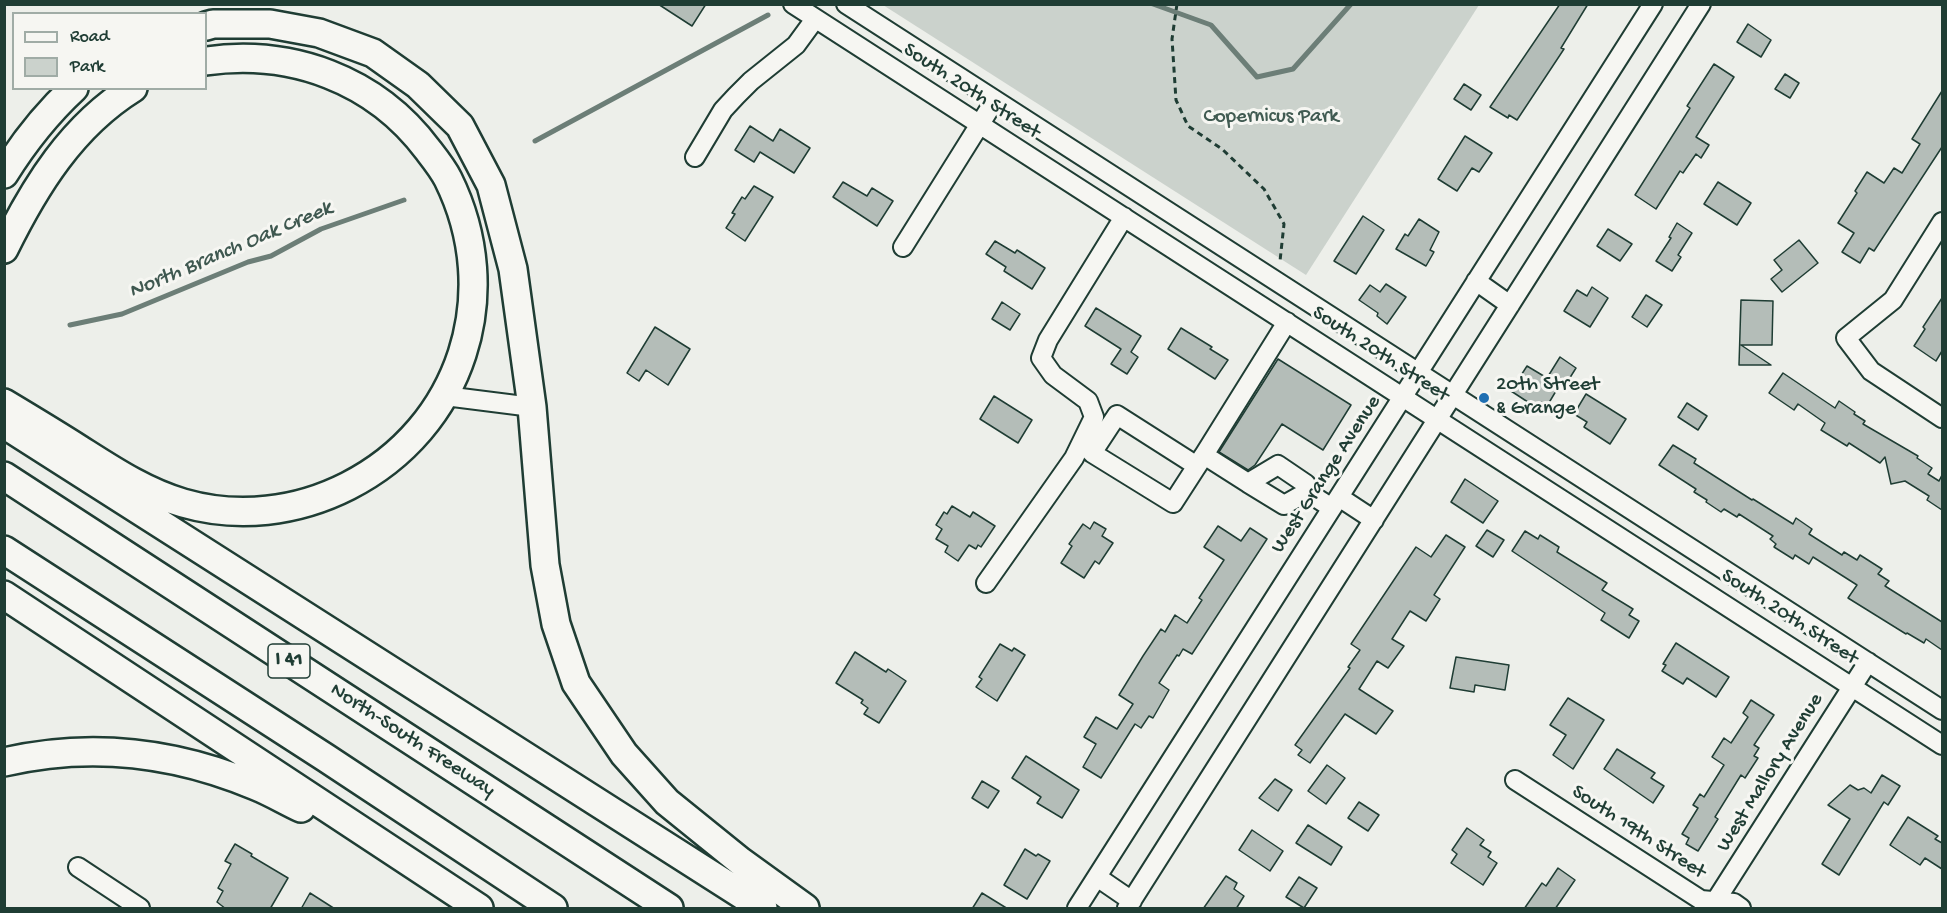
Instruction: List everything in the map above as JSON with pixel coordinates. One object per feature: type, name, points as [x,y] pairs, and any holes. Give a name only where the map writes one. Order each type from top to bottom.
[{"type":"highway","points":[[207,26],[270,24],[319,33],[373,53],[418,85],[460,126],[491,185],[513,269],[532,407],[545,565],[556,624],[576,683],[624,754],[667,802],[740,861],[805,909]]},
{"type":"highway","points":[[4,403],[117,473],[155,493],[215,510],[251,512],[293,506],[327,496],[356,482],[382,465],[404,446],[425,424],[445,396],[459,367],[472,318],[473,268],[470,246],[458,201],[447,177],[418,137],[380,102],[329,73],[271,59],[239,57],[207,62]]},
{"type":"highway","points":[[4,174],[35,129],[72,90]]},
{"type":"highway","points":[[4,249],[34,190],[60,154],[93,119],[114,100],[130,90]]},
{"type":"highway","points":[[4,424],[763,909]]},
{"type":"highway","name":"North-South Freeway","points":[[4,476],[669,909]]},
{"type":"highway","points":[[4,550],[553,909]]},
{"type":"highway","points":[[4,595],[479,909]]},
{"type":"highway","points":[[4,762],[38,754],[128,752],[197,765],[256,786],[320,817],[471,909]]},
{"type":"street","name":"South 20th Street","points":[[792,4],[974,132],[1124,217],[1942,745]]},
{"type":"street","name":"South 20th Street","points":[[846,4],[1942,710]]},
{"type":"street","name":"West Grange Avenue","points":[[1077,909],[1653,4]]},
{"type":"street","points":[[1097,877],[1129,905],[1701,4]]},
{"type":"street","points":[[695,157],[723,110],[735,96],[796,45],[815,19]]},
{"type":"street","points":[[903,247],[995,100]]},
{"type":"street","points":[[986,583],[1074,458],[1095,417],[1088,401],[1053,375],[1041,358],[1048,340],[1124,217]]},
{"type":"street","points":[[1942,222],[1893,300],[1846,338],[1871,371],[1942,418]]},
{"type":"street","points":[[1476,282],[1510,304]]},
{"type":"street","points":[[1290,290],[1281,318],[1200,460],[1173,503],[1092,453],[1118,415],[1200,460],[1248,483],[1284,505],[1307,492],[1336,502],[1374,520]]},
{"type":"street","points":[[445,396],[532,407]]},
{"type":"street","points":[[1529,478],[1544,453]]},
{"type":"street","points":[[1248,483],[1278,465],[1306,484],[1307,492]]},
{"type":"street","name":"West Mallory Avenue","points":[[1714,905],[1868,662]]},
{"type":"street","name":"South 19th Street","points":[[1515,780],[1701,900],[1714,905],[1734,903],[1741,909]]},
{"type":"street","points":[[78,867],[140,909]]},
{"type":"path","points":[[1177,4],[1173,29],[1176,100],[1188,126],[1222,150],[1264,189],[1284,224],[1280,261]]},
{"type":"green space","name":"Copernicus Park","points":[[883,5],[1479,5],[1306,275]]},
{"type":"building","points":[[658,4],[706,4],[692,26]]},
{"type":"building","points":[[1560,4],[1588,4],[1561,48],[1564,49],[1517,120],[1509,115],[1508,118],[1490,107]]},
{"type":"building","points":[[1748,24],[1771,40],[1761,57],[1737,42]]},
{"type":"building","points":[[1714,64],[1734,77],[1696,137],[1709,145],[1701,158],[1696,154],[1683,173],[1680,171],[1656,209],[1635,195],[1690,108],[1687,106]]},
{"type":"building","points":[[1785,74],[1799,83],[1790,98],[1775,89]]},
{"type":"building","points":[[1464,84],[1481,95],[1471,110],[1454,99]]},
{"type":"building","points":[[1942,91],[1942,147],[1874,251],[1869,248],[1860,263],[1842,252],[1854,233],[1838,223],[1867,172],[1884,183],[1894,168],[1902,173],[1920,144],[1912,139]]},
{"type":"building","points":[[750,126],[773,141],[780,129],[810,148],[794,173],[760,152],[754,162],[735,150]]},
{"type":"building","points":[[1465,136],[1492,153],[1479,172],[1472,168],[1457,191],[1438,179]]},
{"type":"building","points":[[843,182],[867,196],[872,188],[893,201],[877,226],[833,197]]},
{"type":"building","points":[[1718,182],[1751,203],[1737,225],[1704,204]]},
{"type":"building","points":[[754,186],[773,197],[745,241],[726,228],[742,197],[745,199]]},
{"type":"building","points":[[1363,216],[1384,230],[1356,274],[1334,261]]},
{"type":"building","points":[[1419,219],[1439,232],[1430,250],[1434,252],[1426,266],[1396,249],[1405,234],[1408,236]]},
{"type":"building","points":[[1677,223],[1692,233],[1678,255],[1681,257],[1672,271],[1656,261],[1671,238],[1669,237]]},
{"type":"building","points":[[1608,229],[1632,244],[1620,261],[1597,246]]},
{"type":"building","points":[[1799,240],[1818,263],[1782,292],[1771,279],[1782,270],[1774,260]]},
{"type":"building","points":[[995,241],[1015,253],[1017,250],[1045,268],[1032,289],[1004,271],[1006,267],[986,254]]},
{"type":"building","points":[[1386,284],[1406,297],[1387,324],[1377,316],[1378,313],[1359,300],[1370,285],[1380,292]]},
{"type":"building","points":[[1592,287],[1608,298],[1590,327],[1564,311],[1577,290],[1587,296]]},
{"type":"building","points":[[1646,295],[1662,305],[1647,327],[1632,317]]},
{"type":"building","points":[[1942,298],[1942,351],[1936,361],[1914,346]]},
{"type":"building","points":[[1741,300],[1773,301],[1772,345],[1741,345],[1771,365],[1739,365]]},
{"type":"building","points":[[1002,302],[1020,314],[1010,330],[992,319]]},
{"type":"building","points":[[1096,308],[1141,336],[1131,352],[1138,357],[1127,374],[1111,364],[1121,349],[1085,326]]},
{"type":"building","points":[[655,327],[690,349],[668,385],[646,370],[639,381],[627,373]]},
{"type":"building","points":[[1181,328],[1228,360],[1215,379],[1168,349]]},
{"type":"building","points":[[1560,357],[1576,368],[1566,384],[1562,381],[1547,406],[1541,402],[1537,408],[1511,391],[1527,366],[1547,378]]},
{"type":"building","points":[[1278,359],[1351,405],[1323,450],[1282,424],[1255,465],[1248,470],[1219,452]]},
{"type":"building","points":[[1783,373],[1835,408],[1839,401],[1855,412],[1854,414],[1865,421],[1863,424],[1918,456],[1917,458],[1932,468],[1928,474],[1939,481],[1942,475],[1942,510],[1927,500],[1929,496],[1905,481],[1891,484],[1885,457],[1880,463],[1849,443],[1847,446],[1821,430],[1825,423],[1798,404],[1794,410],[1769,393]]},
{"type":"building","points":[[1586,394],[1626,419],[1610,444],[1584,427],[1587,422],[1574,414]]},
{"type":"building","points":[[994,396],[1032,420],[1018,443],[980,419]]},
{"type":"building","points":[[1687,403],[1707,416],[1698,430],[1678,417]]},
{"type":"building","points":[[1673,445],[1696,459],[1694,463],[1752,500],[1793,524],[1796,518],[1812,529],[1809,534],[1842,555],[1844,552],[1857,560],[1860,555],[1882,569],[1878,574],[1889,581],[1885,586],[1942,622],[1942,650],[1926,639],[1924,643],[1906,634],[1848,598],[1857,585],[1813,557],[1809,564],[1795,555],[1793,559],[1774,547],[1776,544],[1770,539],[1773,536],[1739,514],[1737,517],[1724,509],[1721,512],[1706,502],[1707,500],[1694,492],[1696,489],[1659,465]]},
{"type":"building","points":[[1465,479],[1498,501],[1483,523],[1451,502]]},
{"type":"building","points":[[952,506],[970,517],[973,512],[995,526],[981,547],[978,545],[976,549],[969,545],[958,561],[945,552],[948,546],[936,539],[942,529],[936,525],[944,512],[947,514]]},
{"type":"building","points":[[1094,522],[1106,529],[1102,536],[1113,543],[1099,564],[1095,561],[1084,578],[1061,563],[1072,546],[1069,544],[1083,524],[1090,529]]},
{"type":"building","points":[[1218,526],[1241,541],[1250,528],[1267,539],[1192,654],[1183,649],[1159,683],[1169,690],[1153,718],[1149,716],[1141,728],[1135,724],[1101,778],[1083,767],[1096,744],[1084,737],[1096,717],[1117,729],[1133,704],[1119,695],[1143,656],[1161,629],[1165,632],[1175,615],[1187,623],[1202,600],[1199,598],[1224,560],[1204,547]]},
{"type":"building","points":[[1487,530],[1504,540],[1493,557],[1476,546]]},
{"type":"building","points":[[1525,531],[1538,539],[1540,535],[1559,547],[1557,552],[1607,583],[1602,590],[1633,609],[1629,615],[1639,621],[1629,638],[1601,620],[1605,613],[1512,551]]},
{"type":"building","points":[[1446,535],[1465,547],[1434,595],[1440,599],[1426,621],[1410,611],[1392,639],[1404,646],[1388,668],[1377,661],[1359,689],[1393,711],[1376,734],[1345,714],[1310,763],[1298,755],[1302,750],[1295,745],[1350,668],[1348,667],[1360,650],[1351,644],[1416,547],[1431,557]]},
{"type":"building","points":[[1676,643],[1729,677],[1716,697],[1687,678],[1683,684],[1662,671],[1666,665],[1663,664]]},
{"type":"building","points":[[1000,644],[1012,651],[1014,648],[1025,655],[997,701],[976,687],[982,679],[979,677]]},
{"type":"building","points":[[855,652],[886,672],[888,669],[906,681],[879,723],[864,714],[868,708],[861,703],[863,700],[836,683]]},
{"type":"building","points":[[1456,657],[1509,665],[1505,690],[1475,685],[1474,692],[1450,688]]},
{"type":"building","points":[[1568,698],[1604,720],[1573,769],[1553,755],[1566,735],[1550,725]]},
{"type":"building","points":[[1751,700],[1774,715],[1754,745],[1759,748],[1754,756],[1758,758],[1745,778],[1741,775],[1715,817],[1718,819],[1698,851],[1686,844],[1689,838],[1682,834],[1698,808],[1693,805],[1700,794],[1704,797],[1724,765],[1712,757],[1724,738],[1731,743],[1748,717],[1743,713]]},
{"type":"building","points":[[1617,749],[1655,773],[1651,778],[1664,786],[1653,803],[1604,769]]},
{"type":"building","points":[[1026,756],[1079,790],[1062,818],[1037,803],[1041,797],[1012,778]]},
{"type":"building","points":[[1327,765],[1345,778],[1326,804],[1308,791]]},
{"type":"building","points":[[1882,775],[1900,786],[1888,805],[1884,802],[1839,875],[1822,864],[1850,819],[1828,805],[1850,785],[1858,790],[1864,788],[1871,793]]},
{"type":"building","points":[[1275,779],[1292,790],[1278,811],[1259,798]]},
{"type":"building","points":[[982,781],[999,791],[988,808],[972,798]]},
{"type":"building","points":[[1359,802],[1379,815],[1368,831],[1348,818]]},
{"type":"building","points":[[1908,817],[1938,836],[1935,839],[1942,843],[1942,869],[1925,858],[1920,865],[1890,845]]},
{"type":"building","points":[[1308,825],[1342,847],[1331,865],[1296,843]]},
{"type":"building","points":[[1467,828],[1484,840],[1480,845],[1491,852],[1488,857],[1497,863],[1483,885],[1451,863],[1457,854],[1452,850]]},
{"type":"building","points":[[1252,830],[1283,851],[1270,871],[1239,850]]},
{"type":"building","points":[[235,844],[288,878],[270,909],[226,909],[217,902],[223,891],[218,888],[231,864],[225,861]]},
{"type":"building","points":[[1025,849],[1050,861],[1027,899],[1004,885]]},
{"type":"building","points":[[1558,868],[1575,880],[1555,909],[1524,909],[1542,883],[1546,886]]},
{"type":"building","points":[[1226,876],[1237,883],[1234,889],[1244,896],[1236,909],[1203,909]]},
{"type":"building","points":[[1299,877],[1317,888],[1304,908],[1286,897]]},
{"type":"building","points":[[310,893],[335,909],[301,909]]},
{"type":"building","points":[[982,893],[1008,909],[972,909]]},
{"type":"waterway","name":"North Branch Oak Creek","points":[[1153,4],[1211,25],[1257,77],[1293,69],[1351,4]]},
{"type":"waterway","name":"North Branch Oak Creek","points":[[535,141],[768,15]]},
{"type":"waterway","name":"North Branch Oak Creek","points":[[70,325],[122,314],[248,262],[271,256],[321,229],[404,200]]},
{"type":"place","name":"20th Street & Grange","points":[[1484,398]]}]
